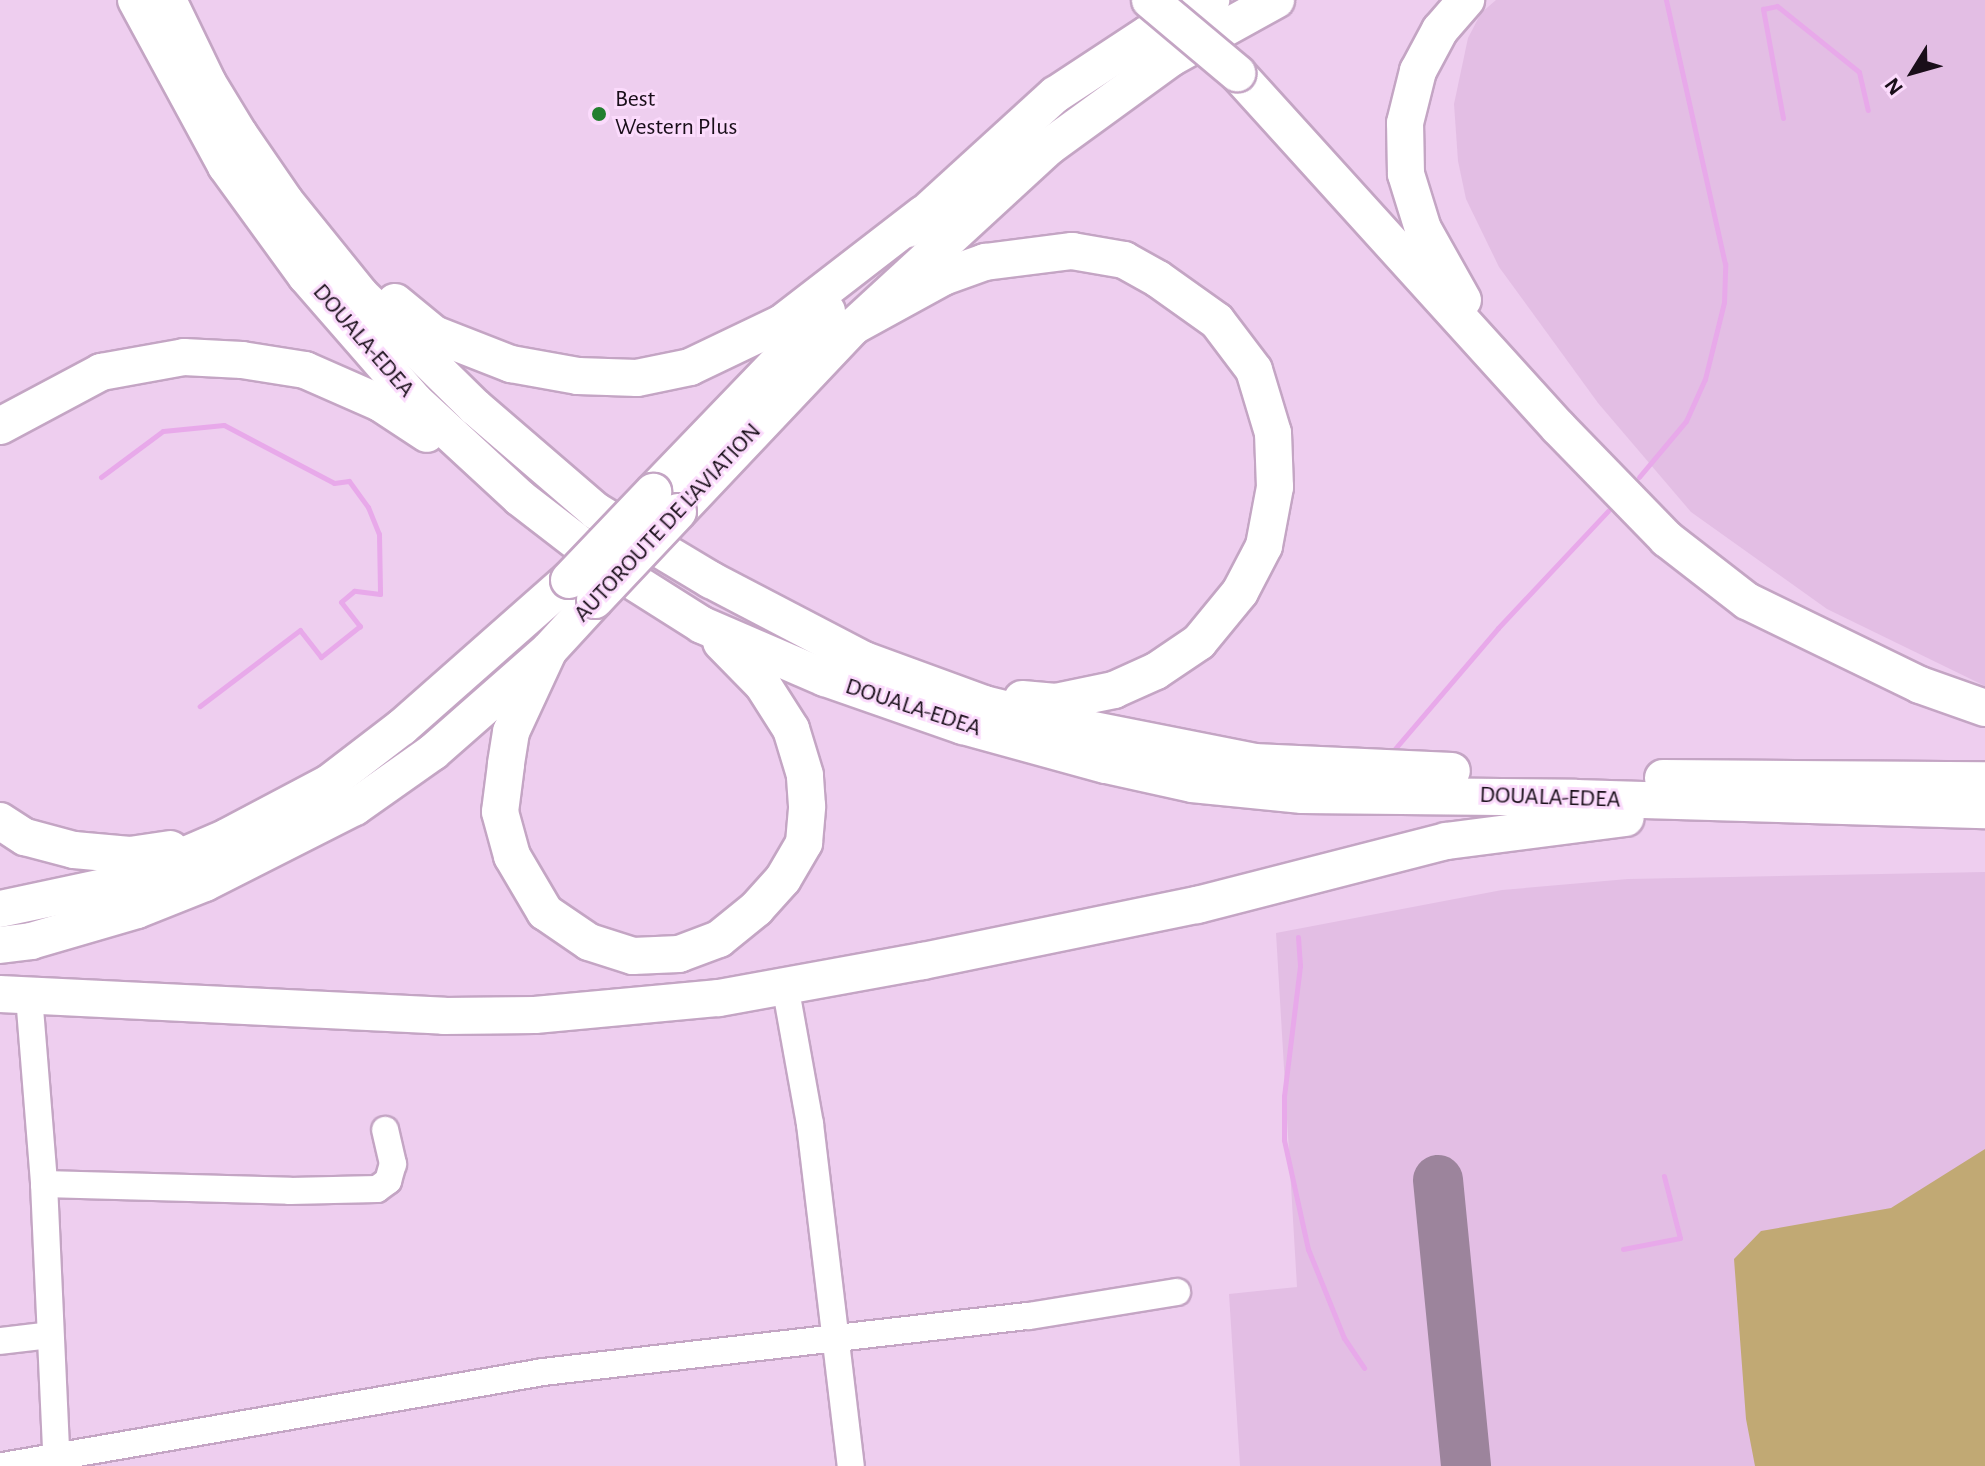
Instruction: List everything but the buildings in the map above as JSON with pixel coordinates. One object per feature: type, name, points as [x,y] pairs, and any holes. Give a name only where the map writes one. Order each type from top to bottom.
[{"type":"highway","name":"DOUALA-EDEA","points":[[136,0],[226,166],[306,276],[415,401],[520,498],[604,563],[702,625],[825,678],[963,726],[1106,765],[1192,784],[1302,795],[1486,795],[1737,805],[1985,810]]},
{"type":"highway","name":"DOUALA-EDEA","points":[[168,0],[208,83],[285,201],[360,294],[422,357],[596,511],[711,580],[864,660],[984,704],[1078,727],[1254,762],[1617,777],[1985,780]]},
{"type":"highway","points":[[168,0],[257,144],[310,216],[367,280],[434,334],[511,364],[578,376],[637,378],[690,367],[782,323],[923,214]]},
{"type":"highway","points":[[1150,0],[1237,73],[1322,162],[1503,367],[1636,510],[1690,559],[1747,601],[1920,685],[1985,708]]},
{"type":"highway","name":"AUTOROUTE DE L'AVIATION","points":[[0,909],[118,884],[227,837],[329,783],[582,590],[923,214],[1055,95],[1148,34],[1211,0]]},
{"type":"highway","name":"AUTOROUTE DE L'AVIATION","points":[[665,502],[1080,121],[1171,58],[1276,0]]},
{"type":"highway","points":[[1466,0],[1440,30],[1418,71],[1405,123],[1406,174],[1423,229],[1503,367]]},
{"type":"highway","points":[[854,326],[943,277],[985,262],[1072,251],[1124,260],[1158,279],[1217,321],[1254,370],[1273,433],[1275,487],[1264,546],[1240,592],[1199,642],[1156,671],[1114,690],[1056,702],[982,695],[864,660]]},
{"type":"highway","points":[[0,426],[101,372],[184,357],[242,360],[305,370],[380,403],[520,498]]},
{"type":"highway","name":"AUTOROUTE DE L'AVIATION","points":[[0,945],[31,941],[137,910],[205,883],[355,807],[433,752],[549,650],[582,590]]},
{"type":"highway","points":[[549,650],[511,732],[500,812],[512,856],[545,912],[589,942],[633,956],[679,954],[719,939],[756,909],[783,879],[804,843],[807,806],[805,775],[791,729],[763,685],[702,625]]},
{"type":"highway","points":[[14,995],[346,1014],[459,1016],[535,1015],[719,998],[923,961],[1197,905],[1446,841],[1737,805]]},
{"type":"highway","points":[[0,821],[25,837],[74,850],[130,855],[227,837]]},
{"type":"street","points":[[785,985],[810,1124],[837,1337],[843,1465]]},
{"type":"street","points":[[14,995],[44,1184],[56,1462]]},
{"type":"street","points":[[44,1184],[290,1191],[377,1189],[388,1181],[393,1164],[385,1130]]},
{"type":"street","points":[[3,1466],[56,1462],[543,1372],[687,1353],[756,1350],[837,1337],[1029,1316],[1177,1292]]},
{"type":"street","points":[[0,1341],[50,1335]]},
{"type":"shaded area","points":[[1496,0],[1985,0],[1985,686],[1827,609],[1691,512],[1598,403],[1499,267],[1466,199],[1458,161],[1454,104],[1468,38],[1481,13]]},
{"type":"shaded area","points":[[1985,872],[1985,1466],[1240,1466],[1229,1294],[1297,1287],[1276,933],[1502,890],[1628,879]]},
{"type":"shaded area","points":[[1985,1149],[1985,1466],[1755,1466],[1746,1419],[1734,1259],[1761,1231],[1891,1208]]},
{"type":"waterway","points":[[1639,477],[1686,421],[1705,379],[1724,302],[1725,264],[1666,0]]},
{"type":"waterway","points":[[1783,118],[1763,9],[1777,6],[1859,72],[1868,110]]},
{"type":"waterway","points":[[101,477],[163,431],[224,425],[334,483],[349,481],[368,507],[379,534],[380,594],[354,591],[341,602],[360,626],[321,657],[300,630],[200,706]]},
{"type":"waterway","points":[[1393,751],[1498,628],[1608,511]]},
{"type":"waterway","points":[[1298,937],[1300,966],[1284,1096],[1284,1140],[1308,1249],[1344,1338],[1364,1368]]},
{"type":"waterway","points":[[1623,1249],[1680,1238],[1664,1176]]},
{"type":"taxiway","points":[[1438,1180],[1466,1466]]},
{"type":"place","name":"Best Western Plus","points":[[599,114]]}]
